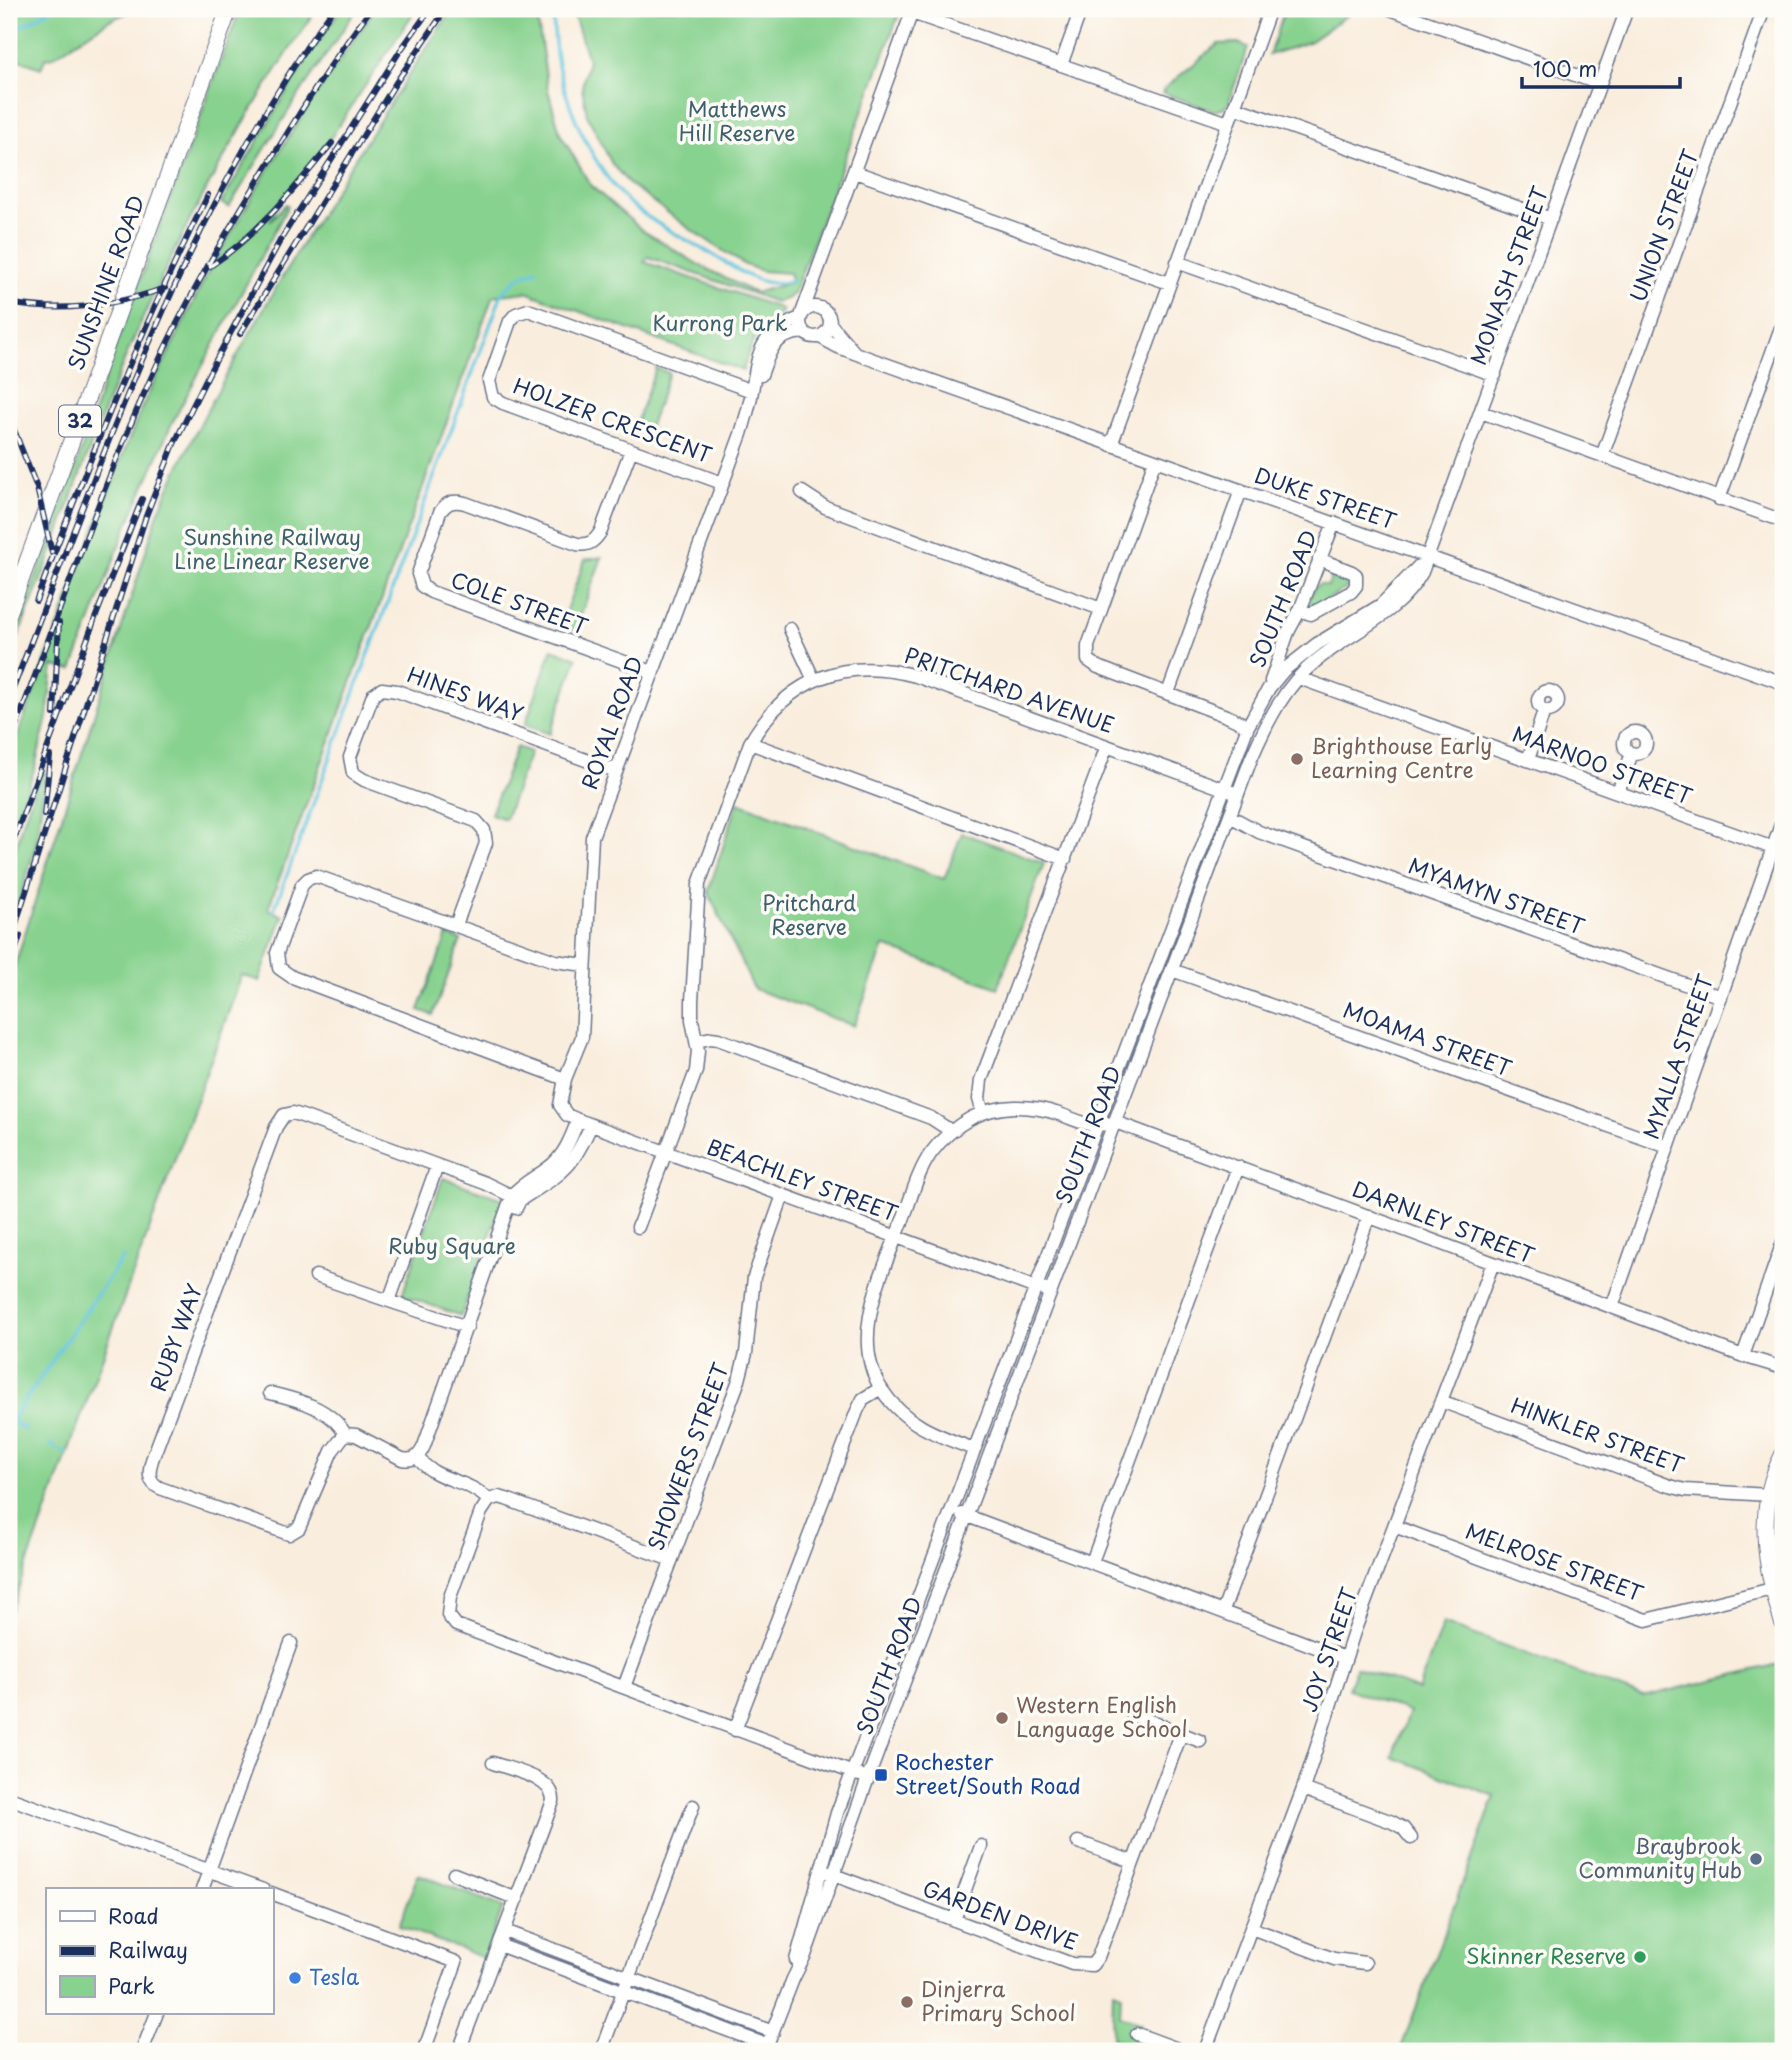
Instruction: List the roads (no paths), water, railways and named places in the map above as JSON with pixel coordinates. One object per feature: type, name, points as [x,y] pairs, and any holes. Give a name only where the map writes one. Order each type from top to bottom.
[{"type":"main road","name":"SUNSHINE ROAD","points":[[9,612],[229,9]]},
{"type":"main road","points":[[1783,1455],[1775,1470],[1776,1497],[1766,1546],[1778,1588],[1783,1623]]},
{"type":"street","points":[[1061,65],[1081,9]]},
{"type":"street","points":[[1111,445],[1270,9]]},
{"type":"street","points":[[1390,9],[1600,84]]},
{"type":"street","name":"MONASH STREET","points":[[1428,555],[1627,9]]},
{"type":"street","name":"UNION STREET","points":[[1602,456],[1764,9]]},
{"type":"street","points":[[817,276],[809,290],[800,325],[803,332],[811,337],[820,337],[831,325],[815,286],[817,276],[913,11],[1228,123]]},
{"type":"street","points":[[1234,107],[1551,219]]},
{"type":"street","points":[[855,172],[1169,282]]},
{"type":"street","points":[[1177,262],[1495,375]]},
{"type":"street","points":[[801,315],[811,307],[822,307]]},
{"type":"street","name":"HOLZER CRESCENT","points":[[722,483],[503,403],[494,397],[489,381],[513,317],[525,310],[536,311],[752,391]]},
{"type":"street","name":"ROYAL ROAD","points":[[560,1105],[565,1079],[582,1037],[592,837],[741,434],[759,352],[766,339],[801,315]]},
{"type":"street","points":[[1719,499],[1783,321]]},
{"type":"street","name":"DUKE STREET","points":[[831,325],[854,352]]},
{"type":"street","name":"ROYAL ROAD","points":[[752,391],[774,344],[783,336],[803,332]]},
{"type":"street","name":"DUKE STREET","points":[[820,337],[838,347],[1783,683]]},
{"type":"street","points":[[1481,412],[1783,522]]},
{"type":"street","name":"COLE STREET","points":[[631,450],[601,531],[594,541],[584,545],[577,544],[453,501],[440,512],[418,574],[422,586],[431,592],[652,673]]},
{"type":"street","points":[[1155,460],[1088,646],[1088,660],[1098,667],[1248,726]]},
{"type":"street","points":[[1168,694],[1241,490]]},
{"type":"street","points":[[802,492],[825,507],[1101,609]]},
{"type":"street","name":"SOUTH ROAD","points":[[793,1979],[820,1870],[852,1772],[1248,726],[1269,688],[1288,632],[1300,610],[1334,523]]},
{"type":"street","name":"SOUTH ROAD","points":[[766,2048],[805,1955],[867,1778],[1255,750],[1286,693],[1299,678],[1320,657],[1398,604],[1415,584],[1428,555]]},
{"type":"street","name":"SOUTH ROAD","points":[[1269,688],[1300,655],[1381,605],[1399,589],[1428,555]]},
{"type":"street","points":[[1300,610],[1311,614],[1351,592],[1356,586],[1356,575],[1352,572],[1319,559]]},
{"type":"street","points":[[790,629],[814,680]]},
{"type":"street","name":"PRITCHARD AVENUE","points":[[638,1227],[696,1070],[697,1041],[692,1020],[692,1001],[699,884],[750,743],[761,723],[793,692],[814,680],[845,670],[892,670],[916,676],[1239,794]]},
{"type":"street","name":"MARNOO STREET","points":[[1299,678],[1773,848]]},
{"type":"street","name":"HINES WAY","points":[[456,925],[486,843],[486,834],[476,821],[364,780],[353,773],[350,757],[373,695],[382,689],[397,691],[615,771]]},
{"type":"street","points":[[1528,760],[1544,710]]},
{"type":"street","points":[[750,743],[1065,859]]},
{"type":"street","points":[[983,1113],[979,1100],[981,1080],[1107,746]]},
{"type":"street","points":[[1618,792],[1632,753]]},
{"type":"street","name":"MYAMYN STREET","points":[[1230,817],[1259,832],[1721,997]]},
{"type":"street","name":"MYALLA STREET","points":[[1612,1307],[1783,819]]},
{"type":"street","name":"MYAMYN STREET","points":[[1224,832],[1259,832]]},
{"type":"street","points":[[565,1079],[292,977],[279,968],[277,953],[302,885],[316,876],[555,961],[585,965]]},
{"type":"street","name":"MOAMA STREET","points":[[1172,970],[1668,1147]]},
{"type":"street","points":[[697,1041],[718,1039],[931,1118],[951,1131]]},
{"type":"street","name":"BEACHLEY STREET","points":[[560,1105],[567,1115],[591,1125],[1036,1288],[1051,1290]]},
{"type":"street","points":[[974,1449],[918,1426],[905,1416],[881,1388],[869,1350],[869,1318],[924,1164],[951,1131],[983,1113],[1001,1108],[1030,1107],[1096,1127],[1115,1122]]},
{"type":"street","name":"RUBY WAY","points":[[345,1434],[332,1451],[299,1528],[289,1534],[160,1488],[152,1483],[149,1474],[279,1120],[284,1115],[293,1113],[302,1115],[516,1198]]},
{"type":"street","points":[[554,1172],[578,1120]]},
{"type":"street","name":"DARNLEY STREET","points":[[1115,1122],[1743,1356],[1783,1375]]},
{"type":"street","points":[[270,1393],[295,1400],[326,1414],[338,1423],[345,1434],[356,1435],[402,1459],[417,1457],[424,1446],[467,1327],[505,1213],[521,1186],[573,1161],[591,1125]]},
{"type":"street","points":[[390,1301],[437,1166]]},
{"type":"street","points":[[1092,1562],[1238,1167]]},
{"type":"street","name":"SHOWERS STREET","points":[[624,1687],[741,1371],[746,1353],[754,1277],[783,1195]]},
{"type":"street","points":[[1223,1611],[1369,1216]]},
{"type":"street","points":[[1743,1356],[1783,1242]]},
{"type":"street","name":"JOY STREET","points":[[1205,2051],[1303,1789],[1345,1658],[1493,1263]]},
{"type":"street","points":[[316,1276],[467,1327]]},
{"type":"street","name":"DARNLEY STREET","points":[[1758,1362],[1783,1368]]},
{"type":"street","points":[[735,1730],[857,1411],[863,1399],[881,1388]]},
{"type":"street","name":"HINKLER STREET","points":[[1441,1401],[1670,1486],[1685,1490],[1776,1497]]},
{"type":"street","points":[[417,1457],[429,1470],[477,1489],[489,1500]]},
{"type":"street","points":[[671,1560],[499,1497],[489,1500],[481,1512],[447,1608],[452,1621],[463,1628],[867,1778]]},
{"type":"street","points":[[951,1510],[1345,1658]]},
{"type":"street","name":"MELROSE STREET","points":[[1394,1526],[1646,1619],[1778,1588]]},
{"type":"street","points":[[203,1888],[292,1643]]},
{"type":"street","points":[[1132,1714],[1200,1741]]},
{"type":"street","name":"GARDEN DRIVE","points":[[820,1870],[1072,1964],[1092,1965],[1098,1957],[1181,1734]]},
{"type":"street","points":[[459,2051],[551,1810],[554,1795],[540,1780],[493,1763]]},
{"type":"street","points":[[1303,1789],[1392,1822],[1403,1828],[1411,1838]]},
{"type":"street","points":[[9,1798],[257,1888]]},
{"type":"street","points":[[601,2051],[693,1806]]},
{"type":"street","points":[[1078,1842],[1133,1862]]},
{"type":"street","points":[[954,1920],[981,1846]]},
{"type":"street","points":[[454,1874],[517,1899]]},
{"type":"street","points":[[273,1894],[456,1962],[424,2051]]},
{"type":"street","points":[[1251,1928],[1334,1959],[1365,1963]]},
{"type":"street","points":[[505,1931],[773,2032]]},
{"type":"street","points":[[499,1945],[766,2048]]},
{"type":"street","points":[[142,2051],[157,2014]]},
{"type":"street","points":[[1137,2034],[1182,2051]]},
{"type":"waterway","points":[[9,33],[52,9]]},
{"type":"waterway","points":[[552,9],[558,65],[570,106],[593,155],[623,197],[654,221],[751,277],[771,283],[792,281]]},
{"type":"waterway","points":[[274,910],[502,293],[519,277],[537,270]]},
{"type":"waterway","points":[[11,1421],[123,1257]]},
{"type":"waterway","points":[[9,1419],[24,1429]]},
{"type":"waterway","points":[[50,1444],[56,1448]]},
{"type":"waterway","points":[[61,1451],[66,1453]]},
{"type":"railway","points":[[9,699],[112,432],[189,256],[232,171],[280,88],[333,9]]},
{"type":"railway","points":[[9,744],[113,468],[165,349],[194,291],[243,206],[311,96],[371,9]]},
{"type":"railway","points":[[9,945],[146,516],[174,444],[281,239],[400,51],[430,9]]},
{"type":"railway","points":[[240,334],[395,84],[446,9]]},
{"type":"railway","points":[[209,267],[260,225],[332,143]]},
{"type":"railway","points":[[36,601],[116,396],[208,195]]},
{"type":"railway","points":[[9,303],[49,307],[88,306],[165,288]]},
{"type":"railway","points":[[9,417],[37,488],[52,553]]},
{"type":"railway","points":[[9,853],[142,499]]},
{"type":"railway","points":[[54,714],[59,623]]},
{"type":"railway","points":[[44,815],[50,756]]},
{"type":"railway","points":[[9,969],[20,936]]},
{"type":"place","name":"Brighthouse Early Learning Centre","points":[[1297,759]]},
{"type":"place","name":"Western English Language School","points":[[1002,1718]]},
{"type":"place","name":"Rochester Street/South Road","points":[[881,1775]]},
{"type":"place","name":"Braybrook Community Hub","points":[[1756,1859]]},
{"type":"place","name":"Skinner Reserve","points":[[1640,1957]]},
{"type":"place","name":"Tesla","points":[[295,1978]]},
{"type":"place","name":"Dinjerra Primary School","points":[[907,2002]]},
{"type":"park label","name":"Matthews Hill Reserve","points":[[737,122]]},
{"type":"park label","name":"Kurrong Park","points":[[720,324]]},
{"type":"park label","name":"Sunshine Railway Line Linear Reserve","points":[[272,550]]},
{"type":"park label","name":"Pritchard Reserve","points":[[809,916]]},
{"type":"park label","name":"Ruby Square","points":[[452,1247]]}]
